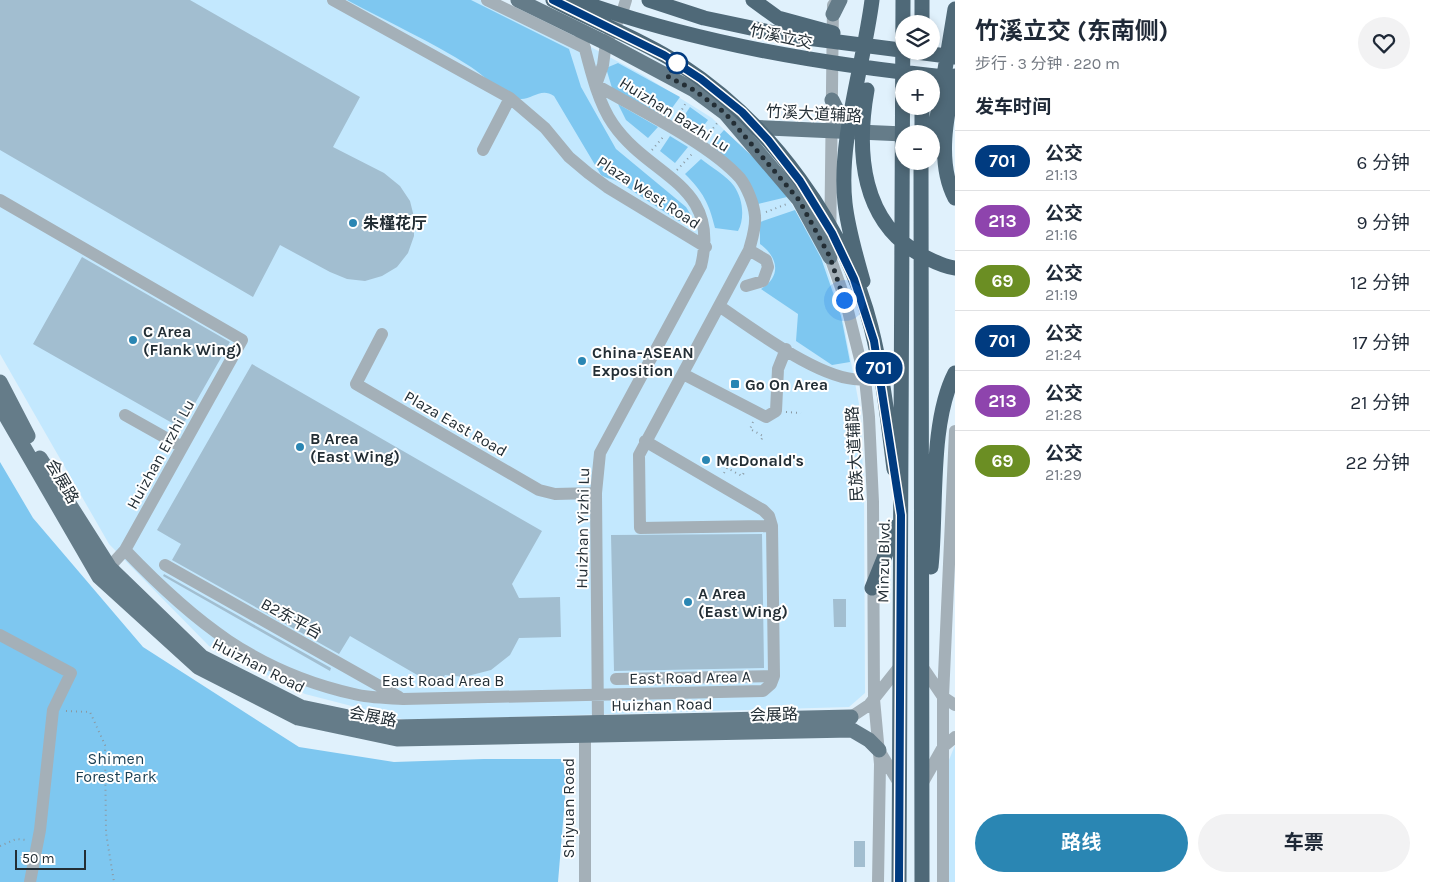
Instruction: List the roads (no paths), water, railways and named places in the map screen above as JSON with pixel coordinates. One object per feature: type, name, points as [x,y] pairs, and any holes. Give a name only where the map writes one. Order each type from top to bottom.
[{"type":"highway","points":[[553,0],[601,16]]},
{"type":"highway","points":[[576,0],[637,40],[683,66],[727,99],[755,125],[781,155],[812,198],[858,278]]},
{"type":"highway","name":"竹溪立交","points":[[649,0],[704,18],[784,35],[895,50]]},
{"type":"highway","points":[[753,0],[768,12],[790,22],[895,46]]},
{"type":"highway","points":[[872,0],[848,136],[845,166],[845,202],[858,278],[871,326],[882,385],[901,515],[872,588]]},
{"type":"highway","points":[[882,0],[864,108],[862,150],[868,191],[890,231],[913,250],[934,261],[955,268]]},
{"type":"highway","name":"Minzu Blvd.","points":[[903,70],[904,7]]},
{"type":"highway","points":[[934,125],[955,9]]},
{"type":"highway","name":"竹溪立交","points":[[601,16],[819,62],[955,77]]},
{"type":"highway","name":"竹溪立交","points":[[940,56],[955,57]]},
{"type":"highway","points":[[888,71],[895,72]]},
{"type":"highway","points":[[955,77],[948,112],[946,155],[949,182],[955,198]]},
{"type":"highway","points":[[940,81],[955,84]]},
{"type":"highway","name":"Minzu Blvd.","points":[[899,882],[903,115]]},
{"type":"highway","points":[[922,882],[921,281],[927,170]]},
{"type":"highway","points":[[922,666],[932,555],[937,454],[945,397],[955,373]]},
{"type":"main road","points":[[518,0],[606,43],[694,90],[725,113],[799,200],[830,257]]},
{"type":"main road","points":[[833,7],[840,0]]},
{"type":"main road","points":[[832,100],[843,122],[854,129],[873,133]]},
{"type":"main road","name":"竹溪大道辅路","points":[[738,126],[895,134]]},
{"type":"main road","points":[[940,134],[955,135]]},
{"type":"main road","name":"Huizhan Road","points":[[0,382],[32,444],[104,572],[202,657],[301,707],[396,727],[598,723],[851,724]]},
{"type":"main road","name":"会展路","points":[[0,406],[104,572],[198,666],[298,718],[397,739],[851,724]]},
{"type":"main road","points":[[851,724],[879,750]]},
{"type":"street","name":"Plaza West Road","points":[[333,0],[510,98],[546,128],[569,156],[588,173],[607,187],[706,247]]},
{"type":"street","points":[[487,0],[585,48]]},
{"type":"street","points":[[596,85],[603,65],[606,43],[622,13],[626,0]]},
{"type":"street","name":"民族大道辅路","points":[[833,7],[830,257],[844,300],[865,379],[872,459],[874,699],[879,750],[880,829],[878,882]]},
{"type":"street","name":"Huizhan Yizhi Lu","points":[[580,30],[596,85],[613,124],[683,189],[699,209],[706,229],[706,247],[701,266],[600,453],[596,493],[598,723]]},
{"type":"street","name":"Huizhan Bazhi Lu","points":[[596,85],[670,128],[724,164],[740,179],[750,196],[755,215],[754,231],[749,250],[639,455],[640,528],[772,526]]},
{"type":"street","points":[[483,150],[510,98]]},
{"type":"street","name":"Huizhan Erzhi Lu","points":[[0,200],[242,340],[125,550],[104,572]]},
{"type":"street","points":[[746,286],[764,281],[768,267],[766,260],[749,250]]},
{"type":"street","points":[[719,306],[786,349],[833,376],[856,380],[865,379]]},
{"type":"street","name":"Plaza East Road","points":[[382,334],[356,384],[539,490],[555,494],[596,493]]},
{"type":"street","points":[[683,374],[766,417],[776,411],[778,369],[786,349]]},
{"type":"street","points":[[125,415],[182,447]]},
{"type":"street","points":[[943,882],[943,696],[955,431]]},
{"type":"street","points":[[616,678],[774,676],[772,526],[769,516],[763,510],[646,441]]},
{"type":"street","name":"East Road Area B","points":[[125,550],[168,594],[203,624],[266,663],[302,680],[355,695],[403,699],[598,694]]},
{"type":"street","points":[[932,555],[949,556]]},
{"type":"street","name":"B2东平台","points":[[165,565],[403,699]]},
{"type":"street","points":[[0,636],[71,672],[53,710],[38,842],[30,882]]},
{"type":"street","points":[[851,724],[900,666]]},
{"type":"street","points":[[922,666],[943,696],[955,705]]},
{"type":"street","name":"East Road Area A","points":[[598,694],[751,693],[763,691],[771,684],[774,676]]},
{"type":"street","points":[[585,734],[598,723]]},
{"type":"street","name":"Shiyuan Road","points":[[585,734],[583,851],[585,882]]},
{"type":"street","points":[[922,784],[943,747],[955,737]]},
{"type":"street","points":[[879,750],[899,783]]},
{"type":"street","points":[[579,882],[583,851]]},
{"type":"place","name":"朱槿花厅","points":[[353,223]]},
{"type":"place","name":"C Area (Flank Wing)","points":[[133,340]]},
{"type":"place","name":"China-ASEAN Exposition","points":[[582,361]]},
{"type":"place","name":"Go On Area","points":[[735,384]]},
{"type":"place","name":"B Area (East Wing)","points":[[300,447]]},
{"type":"place","name":"McDonald's","points":[[706,460]]},
{"type":"place","name":"A Area (East Wing)","points":[[688,602]]},
{"type":"park label","name":"Shimen Forest Park","points":[[116,767]]}]
